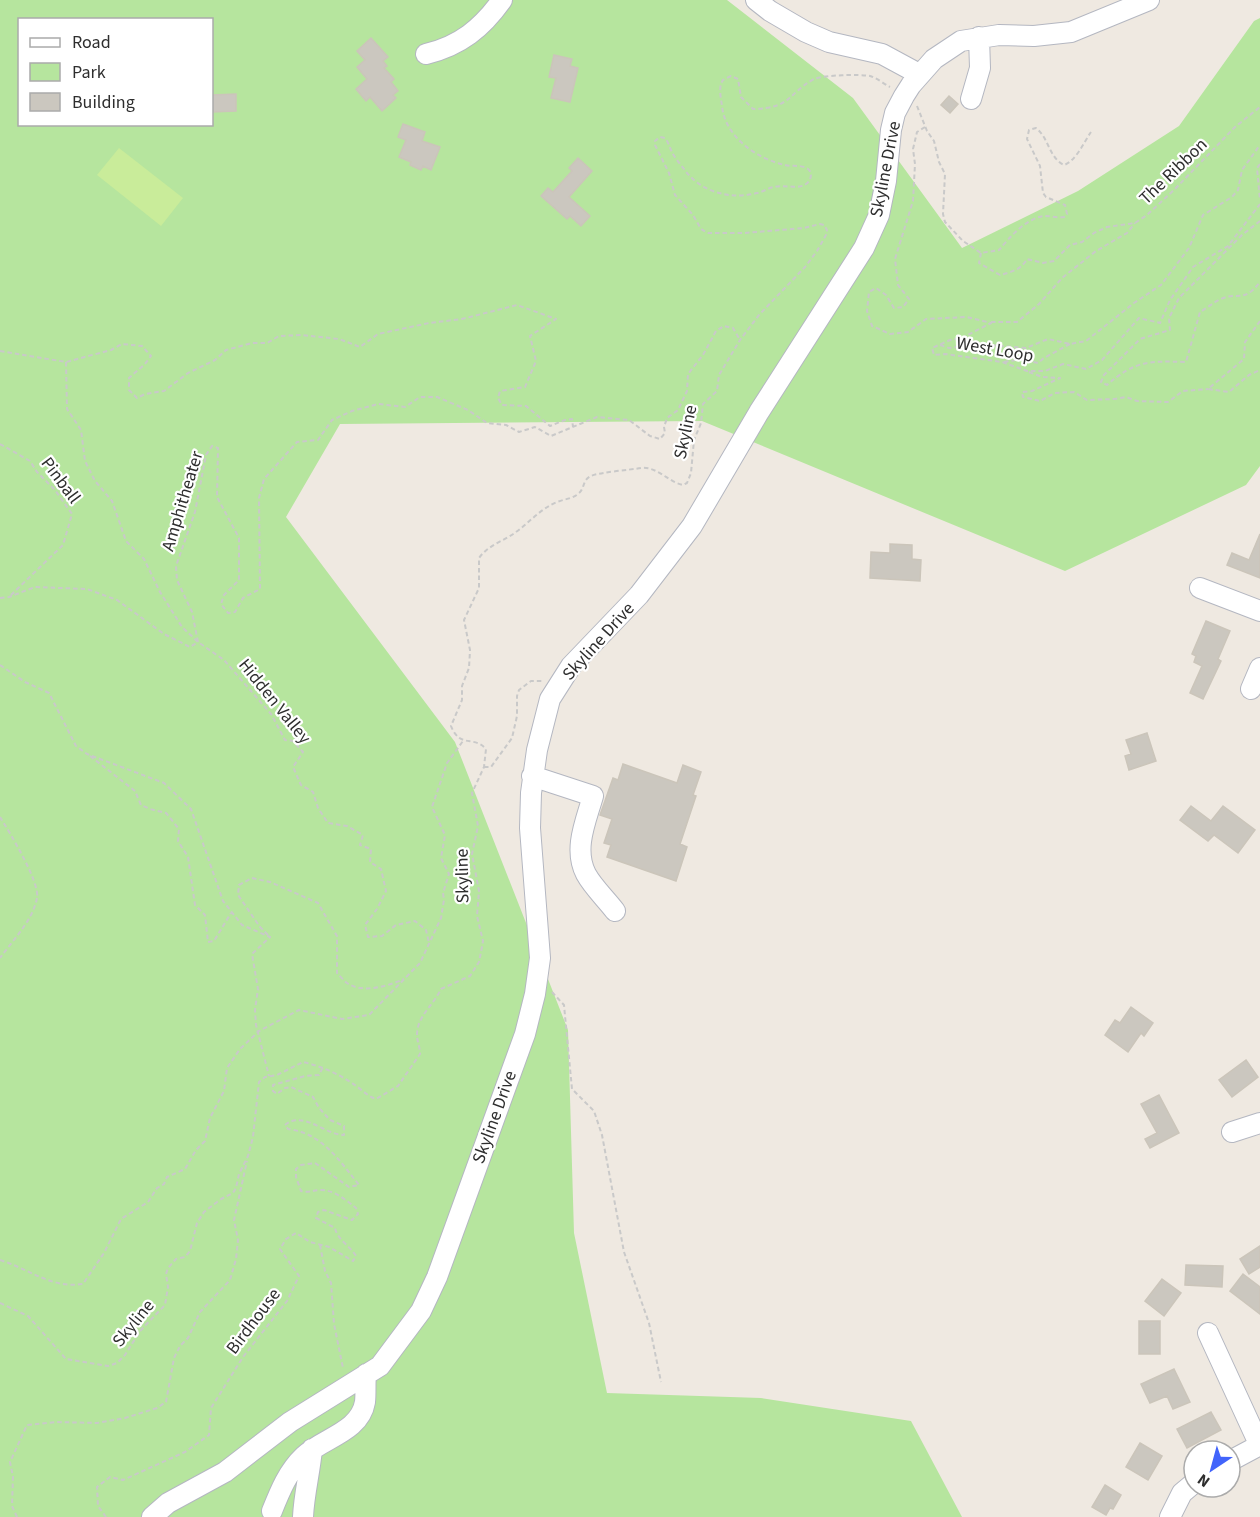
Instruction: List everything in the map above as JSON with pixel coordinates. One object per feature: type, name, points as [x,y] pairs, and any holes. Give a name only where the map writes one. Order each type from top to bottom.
[{"type":"street","points":[[426,54],[445,50],[465,40],[502,0]]},
{"type":"street","points":[[756,0],[806,32],[829,42],[882,54],[919,74]]},
{"type":"street","name":"Skyline Drive","points":[[152,1517],[168,1503],[225,1472],[290,1422],[380,1366],[422,1311],[525,1034],[539,976],[540,958],[530,828],[532,776],[550,699],[572,666],[639,596],[686,534],[759,412],[864,248],[879,215],[886,181],[891,130],[895,113],[904,96],[919,74],[934,58],[950,47],[979,37],[1015,34],[1034,36],[1071,32],[1149,0]]},
{"type":"street","points":[[971,99],[980,68],[979,37]]},
{"type":"street","points":[[1200,588],[1260,611]]},
{"type":"street","points":[[1251,689],[1260,669]]},
{"type":"street","points":[[532,776],[592,796],[580,843],[581,859],[586,874],[615,911]]},
{"type":"street","points":[[1232,1132],[1260,1123]]},
{"type":"street","points":[[1208,1333],[1260,1445],[1242,1455]]},
{"type":"street","points":[[272,1511],[293,1468],[312,1449],[348,1428],[358,1417],[365,1404],[366,1374]]},
{"type":"street","points":[[303,1517],[312,1449]]},
{"type":"street","points":[[1170,1517],[1182,1493]]},
{"type":"path","name":"Skyline","points":[[463,741],[457,737],[451,726],[462,700],[462,686],[469,668],[470,650],[464,620],[479,588],[479,558],[491,547],[515,533],[536,514],[555,502],[579,494],[585,481],[593,475],[642,468],[665,475],[683,485],[687,483],[691,473],[694,440],[701,423],[703,405],[717,391],[719,375],[740,340],[778,293],[805,267],[817,251],[827,230],[824,225],[820,224],[804,228],[744,233],[708,233],[701,229],[693,215],[675,195],[669,173],[655,145],[657,138],[665,138],[686,172],[712,192],[746,195],[780,186],[801,186],[807,184],[811,176],[807,168],[775,162],[755,153],[728,125],[722,110],[720,87],[723,80],[731,76],[738,79],[741,97],[753,109],[774,108],[792,98],[814,80],[827,76],[869,76],[917,105],[945,174],[945,222],[963,241],[981,254]]},
{"type":"path","name":"The Ribbon","points":[[981,254],[979,263],[1000,275],[1015,271],[1024,265],[1027,259],[1042,263],[1054,261],[1070,245],[1082,242],[1094,232],[1107,227],[1135,224],[1201,164],[1207,154],[1218,148],[1235,127],[1260,107]]},
{"type":"path","name":"West Loop","points":[[925,126],[917,132],[913,149],[915,164],[913,201],[894,259],[898,285],[909,299],[903,307],[894,308],[886,295],[876,288],[869,292],[867,311],[872,326],[890,334],[908,332],[926,319],[967,317],[991,322]]},
{"type":"path","points":[[981,254],[999,250],[1007,240],[1033,220],[1046,216],[1060,218],[1067,214],[1065,205],[1046,197],[1043,193],[1040,166],[1027,138],[1029,130],[1033,128],[1039,130],[1057,161],[1064,165],[1073,158],[1091,132]]},
{"type":"path","points":[[1002,362],[1021,359],[1038,363],[1070,344],[1086,341],[1161,285],[1189,248],[1203,215],[1232,197],[1238,190],[1242,170],[1260,145]]},
{"type":"path","points":[[1260,164],[1257,168],[1260,200]]},
{"type":"path","name":"West Loop","points":[[991,322],[962,338],[932,348],[933,355],[945,354],[1002,362],[1027,371],[1045,371],[1064,364],[1086,369],[1102,360],[1139,318],[1160,323],[1170,300],[1193,267],[1228,246],[1260,204]]},
{"type":"path","points":[[1260,221],[1242,235],[1179,298],[1169,318],[1170,330],[1140,339],[1104,375],[1101,382],[1107,385],[1120,374],[1140,363],[1186,362],[1200,312],[1223,298],[1243,297],[1256,288],[1260,282]]},
{"type":"path","points":[[991,322],[1017,321],[1039,304],[1062,278],[1096,251],[1127,233],[1135,224]]},
{"type":"path","points":[[0,351],[66,362],[111,350],[122,344],[142,346],[151,356],[129,378],[129,390],[137,398],[145,394],[164,391],[188,373],[215,360],[226,350],[252,343],[267,343],[279,336],[302,335],[339,339],[360,347],[378,334],[429,323],[462,319],[517,305],[556,319],[530,336],[537,361],[525,387],[500,391],[498,398],[502,405],[526,406],[550,426],[572,419],[573,427]]},
{"type":"path","points":[[1208,389],[1244,358],[1245,342],[1260,321]]},
{"type":"path","name":"Amphitheater","points":[[198,642],[192,612],[177,580],[176,566],[195,512],[206,455],[212,446],[218,448],[219,454],[216,473],[217,497],[239,538],[239,580],[224,595],[221,604],[228,613],[236,612],[243,598],[260,589],[259,498],[264,479],[297,442],[318,440],[332,420],[352,411],[378,404],[405,406],[420,397],[437,396],[468,410],[487,423],[506,425],[519,432],[536,427],[551,436],[597,417],[629,420],[650,436],[660,439],[665,433],[667,418],[678,410],[687,391],[688,374],[703,355],[716,331],[724,326],[733,328],[740,340]]},
{"type":"path","points":[[938,345],[949,348],[978,344],[1026,348],[1048,339],[1070,344]]},
{"type":"path","name":"Hidden Valley","points":[[66,362],[67,409],[81,430],[85,461],[96,481],[112,501],[126,542],[144,559],[160,592],[182,627],[198,642],[224,660],[271,714],[285,740],[293,741],[303,753],[293,767],[301,785],[313,792],[318,808],[328,823],[347,826],[363,835],[360,845],[371,849],[370,862],[381,869],[386,891],[365,925],[368,937],[382,936],[396,925],[415,921],[426,930],[429,943]]},
{"type":"path","points":[[1027,371],[1042,377],[1060,378],[1032,392],[1022,392],[1023,397],[1040,401],[1055,393],[1074,392],[1087,399],[1115,399],[1126,396],[1137,401],[1168,402],[1183,391],[1208,389],[1229,392],[1249,375],[1260,370]]},
{"type":"path","name":"Pinball","points":[[0,444],[30,461],[37,472],[56,490],[72,514],[63,545],[9,597]]},
{"type":"path","points":[[0,598],[35,587],[87,589],[117,600],[164,634],[190,647],[198,642]]},
{"type":"path","points":[[0,665],[25,682],[49,693],[76,746],[135,791],[141,804],[166,813],[179,829],[178,840],[188,857],[195,905],[206,915],[208,942],[214,941],[231,914]]},
{"type":"path","points":[[0,1260],[21,1267],[38,1277],[69,1286],[83,1284],[104,1253],[121,1219],[148,1202],[157,1188],[164,1184],[167,1177],[185,1169],[196,1150],[205,1141],[210,1118],[224,1090],[227,1068],[240,1049],[259,1031],[299,1010],[342,1019],[369,1015],[407,978],[420,963],[441,918],[443,893],[449,874],[441,858],[445,835],[432,807],[447,763],[463,741],[477,743],[486,749],[484,768],[491,767],[510,742],[517,716],[516,704],[519,690],[524,684],[537,680],[557,687]]},
{"type":"path","points":[[87,754],[164,783],[191,809],[223,901],[231,914],[242,926],[270,937]]},
{"type":"path","name":"Skyline","points":[[0,1303],[28,1316],[66,1359],[108,1366],[117,1363],[125,1355],[140,1331],[165,1305],[168,1268],[176,1259],[185,1257],[190,1251],[197,1223],[204,1212],[232,1193],[248,1156],[253,1137],[259,1082],[264,1077],[277,1075],[303,1062],[323,1067],[376,1099],[404,1079],[420,1054],[417,1038],[420,1018],[435,1002],[441,989],[466,979],[479,962],[483,941],[477,916],[479,891],[472,854],[478,826],[472,793],[484,768]]},
{"type":"path","points":[[0,817],[34,878],[37,897],[28,920],[0,958]]},
{"type":"path","points":[[270,937],[260,927],[238,895],[239,885],[252,878],[270,882],[318,903],[337,936],[337,973],[348,984],[361,989],[390,985],[407,978]]},
{"type":"path","points":[[269,1076],[259,1042],[255,1010],[258,989],[252,954],[270,937]]},
{"type":"path","points":[[539,976],[564,1005],[572,1089],[594,1111],[602,1136],[624,1252],[649,1323],[661,1382]]},
{"type":"path","name":"Birdhouse","points":[[106,1517],[98,1506],[98,1487],[110,1477],[123,1480],[185,1452],[209,1436],[211,1408],[243,1357],[287,1301],[299,1276],[280,1250],[286,1239],[296,1233],[310,1242],[320,1244],[353,1261],[356,1256],[336,1234],[335,1228],[316,1218],[318,1212],[324,1210],[352,1220],[357,1214],[356,1208],[335,1194],[320,1190],[309,1193],[301,1191],[296,1169],[315,1163],[349,1187],[359,1185],[341,1165],[333,1151],[311,1136],[288,1129],[285,1125],[290,1120],[298,1120],[311,1123],[336,1135],[344,1135],[345,1126],[330,1120],[313,1096],[291,1087],[277,1094],[273,1091],[273,1085],[282,1084],[290,1079],[319,1075],[323,1067]]},
{"type":"path","points":[[17,1517],[12,1506],[13,1477],[10,1462],[27,1425],[56,1422],[97,1423],[125,1418],[157,1408],[166,1402],[174,1358],[180,1346],[188,1338],[200,1312],[230,1280],[238,1240],[234,1220],[248,1156]]},
{"type":"path","points":[[320,1244],[325,1271],[331,1283],[334,1324],[347,1386]]},
{"type":"green space","points":[[0,0],[727,0],[853,98],[962,248],[1078,191],[1179,126],[1254,21],[1260,18],[1260,466],[1246,485],[1065,571],[702,421],[340,424],[286,517],[455,742],[568,1030],[574,1233],[607,1393],[761,1398],[911,1421],[962,1517],[0,1517]]},
{"type":"green space","points":[[119,148],[183,198],[161,226],[97,175]]},
{"type":"building","points":[[371,38],[388,57],[383,61],[387,66],[384,68],[394,79],[391,82],[398,91],[393,95],[396,98],[382,111],[370,97],[366,101],[356,89],[367,79],[357,67],[365,60],[357,51]]},
{"type":"building","points":[[554,55],[572,59],[570,66],[578,68],[570,102],[551,98],[556,78],[549,77]]},
{"type":"building","points":[[236,94],[236,111],[213,112],[213,95]]},
{"type":"building","points":[[949,96],[958,104],[950,113],[941,105]]},
{"type":"building","points":[[403,124],[425,132],[422,141],[440,147],[431,170],[423,166],[421,170],[410,165],[411,162],[399,157],[406,140],[398,137]]},
{"type":"building","points":[[578,158],[592,171],[569,197],[590,216],[581,226],[570,216],[567,219],[541,196],[548,188],[553,192],[572,171],[569,168]]},
{"type":"building","points":[[1260,534],[1260,578],[1227,565],[1232,553],[1249,560]]},
{"type":"building","points":[[890,544],[912,545],[912,559],[921,560],[920,581],[870,578],[871,552],[890,553]]},
{"type":"building","points":[[1206,621],[1230,631],[1218,659],[1221,661],[1203,699],[1190,693],[1202,666],[1194,662],[1196,656],[1192,654]]},
{"type":"building","points":[[1147,733],[1156,761],[1129,770],[1125,756],[1131,754],[1126,740]]},
{"type":"building","points":[[623,764],[677,783],[683,765],[701,772],[693,795],[696,796],[680,844],[687,847],[676,881],[607,857],[611,845],[604,843],[612,819],[600,815],[613,778],[618,780]]},
{"type":"building","points":[[1191,806],[1211,821],[1223,806],[1255,830],[1238,853],[1214,835],[1208,841],[1180,820]]},
{"type":"building","points":[[1131,1007],[1153,1023],[1144,1036],[1141,1033],[1128,1052],[1105,1035],[1115,1020],[1120,1023]]},
{"type":"building","points":[[1246,1060],[1258,1077],[1232,1097],[1219,1080]]},
{"type":"building","points":[[1159,1095],[1179,1133],[1150,1148],[1145,1139],[1157,1133],[1141,1104]]},
{"type":"building","points":[[1260,1246],[1260,1267],[1249,1274],[1240,1259]]},
{"type":"building","points":[[1186,1265],[1223,1266],[1222,1287],[1185,1285]]},
{"type":"building","points":[[1243,1274],[1260,1287],[1260,1314],[1230,1291]]},
{"type":"building","points":[[1162,1279],[1181,1293],[1164,1316],[1145,1301]]},
{"type":"building","points":[[1139,1321],[1160,1321],[1160,1354],[1139,1354]]},
{"type":"building","points":[[1174,1369],[1190,1402],[1173,1409],[1167,1396],[1150,1403],[1141,1384]]},
{"type":"building","points":[[1211,1412],[1221,1430],[1204,1439],[1182,1439],[1177,1429]]},
{"type":"building","points":[[1140,1443],[1162,1456],[1148,1480],[1126,1467]]},
{"type":"building","points":[[1105,1485],[1121,1495],[1113,1509],[1110,1508],[1106,1515],[1092,1507]]}]
